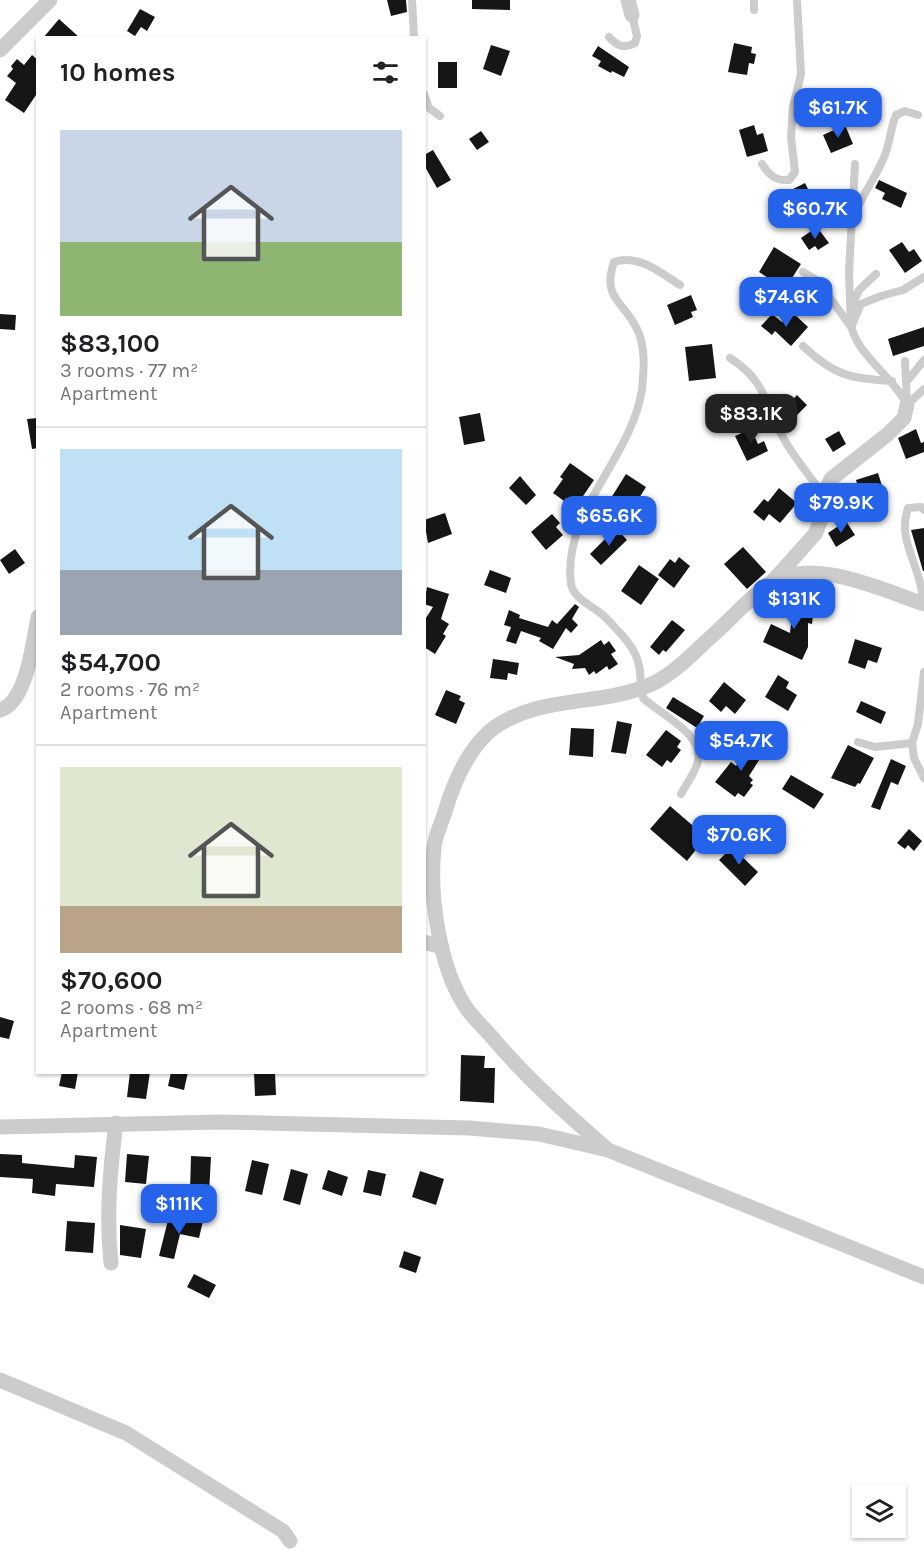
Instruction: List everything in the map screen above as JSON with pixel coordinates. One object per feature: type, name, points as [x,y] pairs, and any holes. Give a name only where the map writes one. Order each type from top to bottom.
[{"type":"street","points":[[3,40],[50,0]]},
{"type":"street","points":[[608,1150],[514,1064],[465,1006],[450,975],[442,947],[432,885],[434,846],[450,793],[478,741],[517,714],[566,702],[622,694],[640,689],[660,680],[686,660],[772,582],[815,534],[823,515],[824,495],[831,479],[888,434],[904,418],[907,405]]},
{"type":"street","points":[[772,582],[798,573],[831,574],[924,604]]},
{"type":"street","points":[[0,710],[15,701],[21,690],[36,626]]},
{"type":"street","points":[[426,943],[442,947]]},
{"type":"street","points":[[0,1127],[220,1122],[469,1128],[538,1134],[608,1150],[924,1277]]},
{"type":"street","points":[[111,1263],[107,1228],[110,1171],[116,1123]]},
{"type":"street","points":[[0,1380],[126,1433],[283,1531],[290,1541]]},
{"type":"lane","points":[[412,0],[414,36]]},
{"type":"lane","points":[[754,0],[754,10]]},
{"type":"lane","points":[[762,164],[768,174],[779,181],[789,180],[795,172],[792,137],[793,107],[801,68],[797,0]]},
{"type":"lane","points":[[609,37],[621,47],[628,47],[635,43],[637,36],[630,8]]},
{"type":"lane","points":[[426,100],[429,108],[440,116]]},
{"type":"lane","points":[[853,219],[863,193],[886,152],[889,132],[896,115],[905,111],[918,115]]},
{"type":"lane","points":[[851,327],[849,273],[855,164]]},
{"type":"lane","points":[[680,285],[638,261],[625,259],[614,262],[609,278],[613,294],[636,327],[643,350],[641,392],[631,426],[582,515],[574,538],[570,566],[572,588],[578,596],[601,612],[634,651],[639,665],[640,689],[643,698],[682,727],[694,740],[699,752],[698,763],[681,794]]},
{"type":"lane","points":[[803,273],[818,281],[851,327],[859,343],[877,367],[892,381],[907,405]]},
{"type":"lane","points":[[851,327],[851,309],[859,290],[876,274]]},
{"type":"lane","points":[[851,327],[861,304],[903,290],[924,277]]},
{"type":"lane","points":[[803,346],[829,368],[860,379],[892,381]]},
{"type":"lane","points":[[730,358],[743,366],[758,381],[785,441],[824,495]]},
{"type":"lane","points":[[908,380],[924,360]]},
{"type":"lane","points":[[905,362],[908,380],[907,405]]},
{"type":"lane","points":[[907,405],[924,389]]},
{"type":"lane","points":[[924,510],[921,507],[908,508],[903,523],[906,540],[923,588],[924,604]]},
{"type":"lane","points":[[924,672],[918,724],[912,743],[914,758],[924,778]]},
{"type":"lane","points":[[858,742],[875,747],[912,743]]},
{"type":"building","points":[[387,0],[406,0],[407,12],[391,16]]},
{"type":"building","points":[[472,0],[510,0],[510,10],[472,9]]},
{"type":"building","points":[[140,9],[155,17],[147,31],[141,27],[135,36],[127,31]]},
{"type":"building","points":[[59,19],[78,36],[45,36]]},
{"type":"building","points":[[734,43],[752,47],[751,53],[756,54],[754,64],[749,63],[747,75],[728,72]]},
{"type":"building","points":[[491,45],[510,51],[501,76],[483,69]]},
{"type":"building","points":[[598,46],[629,67],[624,77],[598,66],[601,61],[592,56]]},
{"type":"building","points":[[32,55],[36,58],[36,95],[24,113],[5,100],[16,83],[7,76],[13,69],[11,66],[17,59],[24,65]]},
{"type":"building","points":[[438,62],[457,62],[457,88],[438,88]]},
{"type":"building","points":[[754,125],[757,135],[763,133],[768,151],[747,157],[739,130]]},
{"type":"building","points":[[845,125],[853,144],[831,153],[823,135]]},
{"type":"building","points":[[481,131],[489,142],[477,150],[469,139]]},
{"type":"building","points":[[433,150],[451,180],[437,188],[426,169],[426,154]]},
{"type":"building","points":[[879,180],[907,193],[901,208],[882,199],[885,193],[875,188]]},
{"type":"building","points":[[805,183],[813,199],[795,208],[787,192]]},
{"type":"building","points":[[817,227],[829,243],[818,250],[815,246],[809,250],[801,238]]},
{"type":"building","points":[[902,242],[909,252],[914,249],[922,261],[905,273],[889,250]]},
{"type":"building","points":[[774,247],[801,264],[785,289],[759,272]]},
{"type":"building","points":[[691,295],[697,310],[691,312],[693,317],[675,325],[667,305]]},
{"type":"building","points":[[792,312],[808,327],[791,346],[775,331],[772,335],[761,326],[772,314],[782,322]]},
{"type":"building","points":[[0,314],[16,315],[15,330],[0,329]]},
{"type":"building","points":[[924,327],[924,346],[893,356],[888,339]]},
{"type":"building","points":[[712,344],[716,378],[689,381],[685,347]]},
{"type":"building","points":[[797,395],[807,405],[797,415],[787,406]]},
{"type":"building","points":[[480,413],[485,441],[464,445],[459,417]]},
{"type":"building","points":[[36,418],[36,448],[32,449],[27,419]]},
{"type":"building","points":[[751,429],[758,444],[764,441],[768,451],[747,461],[735,436]]},
{"type":"building","points":[[916,429],[921,443],[924,442],[924,452],[906,459],[898,438]]},
{"type":"building","points":[[839,431],[846,444],[833,452],[825,439]]},
{"type":"building","points":[[570,463],[594,480],[579,502],[576,500],[573,503],[566,498],[564,501],[553,493]]},
{"type":"building","points":[[878,473],[883,489],[851,499],[848,490],[858,487],[856,480]]},
{"type":"building","points":[[626,474],[646,487],[631,511],[611,498]]},
{"type":"building","points":[[520,476],[536,495],[526,505],[509,488]]},
{"type":"building","points":[[779,488],[797,503],[780,523],[769,514],[764,521],[753,512],[764,499],[768,502]]},
{"type":"building","points":[[445,513],[452,534],[428,543],[426,519]]},
{"type":"building","points":[[552,514],[560,523],[556,527],[563,535],[546,550],[531,532]]},
{"type":"building","points":[[846,521],[855,535],[836,547],[828,533]]},
{"type":"building","points":[[616,528],[627,540],[601,565],[590,554]]},
{"type":"building","points":[[924,528],[924,571],[923,571],[911,530]]},
{"type":"building","points":[[743,547],[766,572],[747,589],[724,564]]},
{"type":"building","points":[[15,549],[25,563],[9,574],[0,560]]},
{"type":"building","points":[[679,557],[690,566],[674,588],[658,575],[670,559],[675,563]]},
{"type":"building","points":[[639,565],[659,579],[641,605],[621,591]]},
{"type":"building","points":[[490,570],[511,578],[506,593],[484,585]]},
{"type":"building","points":[[427,587],[449,594],[441,619],[449,624],[443,634],[446,636],[435,654],[426,648],[426,618],[433,607],[426,605]]},
{"type":"building","points":[[794,596],[815,599],[812,624],[808,623],[808,647],[802,660],[763,642],[771,624],[790,633]]},
{"type":"building","points":[[575,604],[579,607],[572,619],[578,625],[571,633],[566,628],[553,649],[539,641],[541,638],[521,631],[516,644],[506,641],[511,627],[504,625],[509,610],[520,615],[519,618],[548,627],[552,620],[557,624]]},
{"type":"building","points":[[672,620],[685,630],[666,652],[663,650],[659,655],[650,647]]},
{"type":"building","points":[[855,639],[882,648],[877,663],[868,660],[865,669],[848,663]]},
{"type":"building","points":[[601,640],[604,645],[609,641],[616,651],[611,654],[618,664],[609,670],[607,666],[596,674],[594,671],[589,675],[585,668],[572,669],[574,664],[555,657],[579,655]]},
{"type":"building","points":[[493,659],[519,663],[517,675],[508,673],[507,680],[490,678]]},
{"type":"building","points":[[778,675],[789,682],[786,688],[797,695],[788,711],[765,697]]},
{"type":"building","points":[[724,682],[746,700],[735,714],[726,706],[721,712],[709,701]]},
{"type":"building","points":[[446,690],[461,696],[459,700],[465,703],[456,724],[435,715]]},
{"type":"building","points":[[673,697],[704,716],[697,728],[666,708]]},
{"type":"building","points":[[861,701],[886,712],[881,724],[856,712]]},
{"type":"building","points":[[617,721],[632,724],[626,754],[611,752]]},
{"type":"building","points":[[571,728],[594,729],[593,757],[569,755]]},
{"type":"building","points":[[666,730],[681,741],[677,747],[681,750],[671,763],[667,760],[662,767],[646,755]]},
{"type":"building","points":[[753,740],[766,749],[749,776],[753,780],[750,783],[753,785],[744,797],[738,793],[735,797],[715,782],[731,762],[736,766]]},
{"type":"building","points":[[848,745],[874,758],[860,784],[858,783],[855,787],[831,778]]},
{"type":"building","points":[[891,759],[906,766],[898,785],[891,782],[880,810],[871,807]]},
{"type":"building","points":[[791,775],[824,794],[814,809],[782,789]]},
{"type":"building","points":[[670,806],[706,837],[687,861],[650,829]]},
{"type":"building","points":[[725,816],[743,826],[735,839],[718,829]]},
{"type":"building","points":[[909,829],[922,841],[914,851],[908,845],[905,849],[897,843]]},
{"type":"building","points":[[732,847],[758,872],[745,886],[719,860]]},
{"type":"building","points":[[0,1017],[14,1021],[9,1039],[0,1037]]},
{"type":"building","points":[[461,1055],[485,1056],[484,1068],[495,1068],[494,1103],[460,1101]]},
{"type":"building","points":[[62,1074],[78,1074],[75,1089],[59,1086]]},
{"type":"building","points":[[130,1074],[150,1074],[146,1099],[127,1097]]},
{"type":"building","points":[[171,1074],[188,1074],[184,1090],[168,1086]]},
{"type":"building","points":[[254,1074],[275,1074],[276,1095],[255,1096]]},
{"type":"building","points":[[0,1154],[22,1155],[22,1163],[74,1168],[75,1155],[97,1157],[94,1187],[56,1184],[55,1196],[32,1193],[33,1179],[0,1177]]},
{"type":"building","points":[[127,1154],[149,1156],[146,1184],[125,1182]]},
{"type":"building","points":[[191,1156],[211,1157],[209,1193],[190,1192]]},
{"type":"building","points":[[252,1160],[269,1164],[262,1195],[245,1191]]},
{"type":"building","points":[[291,1169],[308,1174],[300,1205],[283,1200]]},
{"type":"building","points":[[328,1170],[348,1177],[342,1196],[322,1189]]},
{"type":"building","points":[[368,1170],[386,1174],[381,1196],[363,1192]]},
{"type":"building","points":[[420,1171],[444,1179],[436,1205],[412,1197]]},
{"type":"building","points":[[186,1216],[203,1221],[199,1238],[180,1234],[174,1259],[159,1256],[168,1220],[184,1224]]},
{"type":"building","points":[[67,1221],[95,1223],[93,1253],[65,1251]]},
{"type":"building","points":[[120,1225],[146,1229],[141,1258],[120,1255]]},
{"type":"building","points":[[404,1251],[421,1257],[416,1273],[399,1267]]},
{"type":"building","points":[[194,1274],[216,1285],[209,1298],[187,1287]]}]
